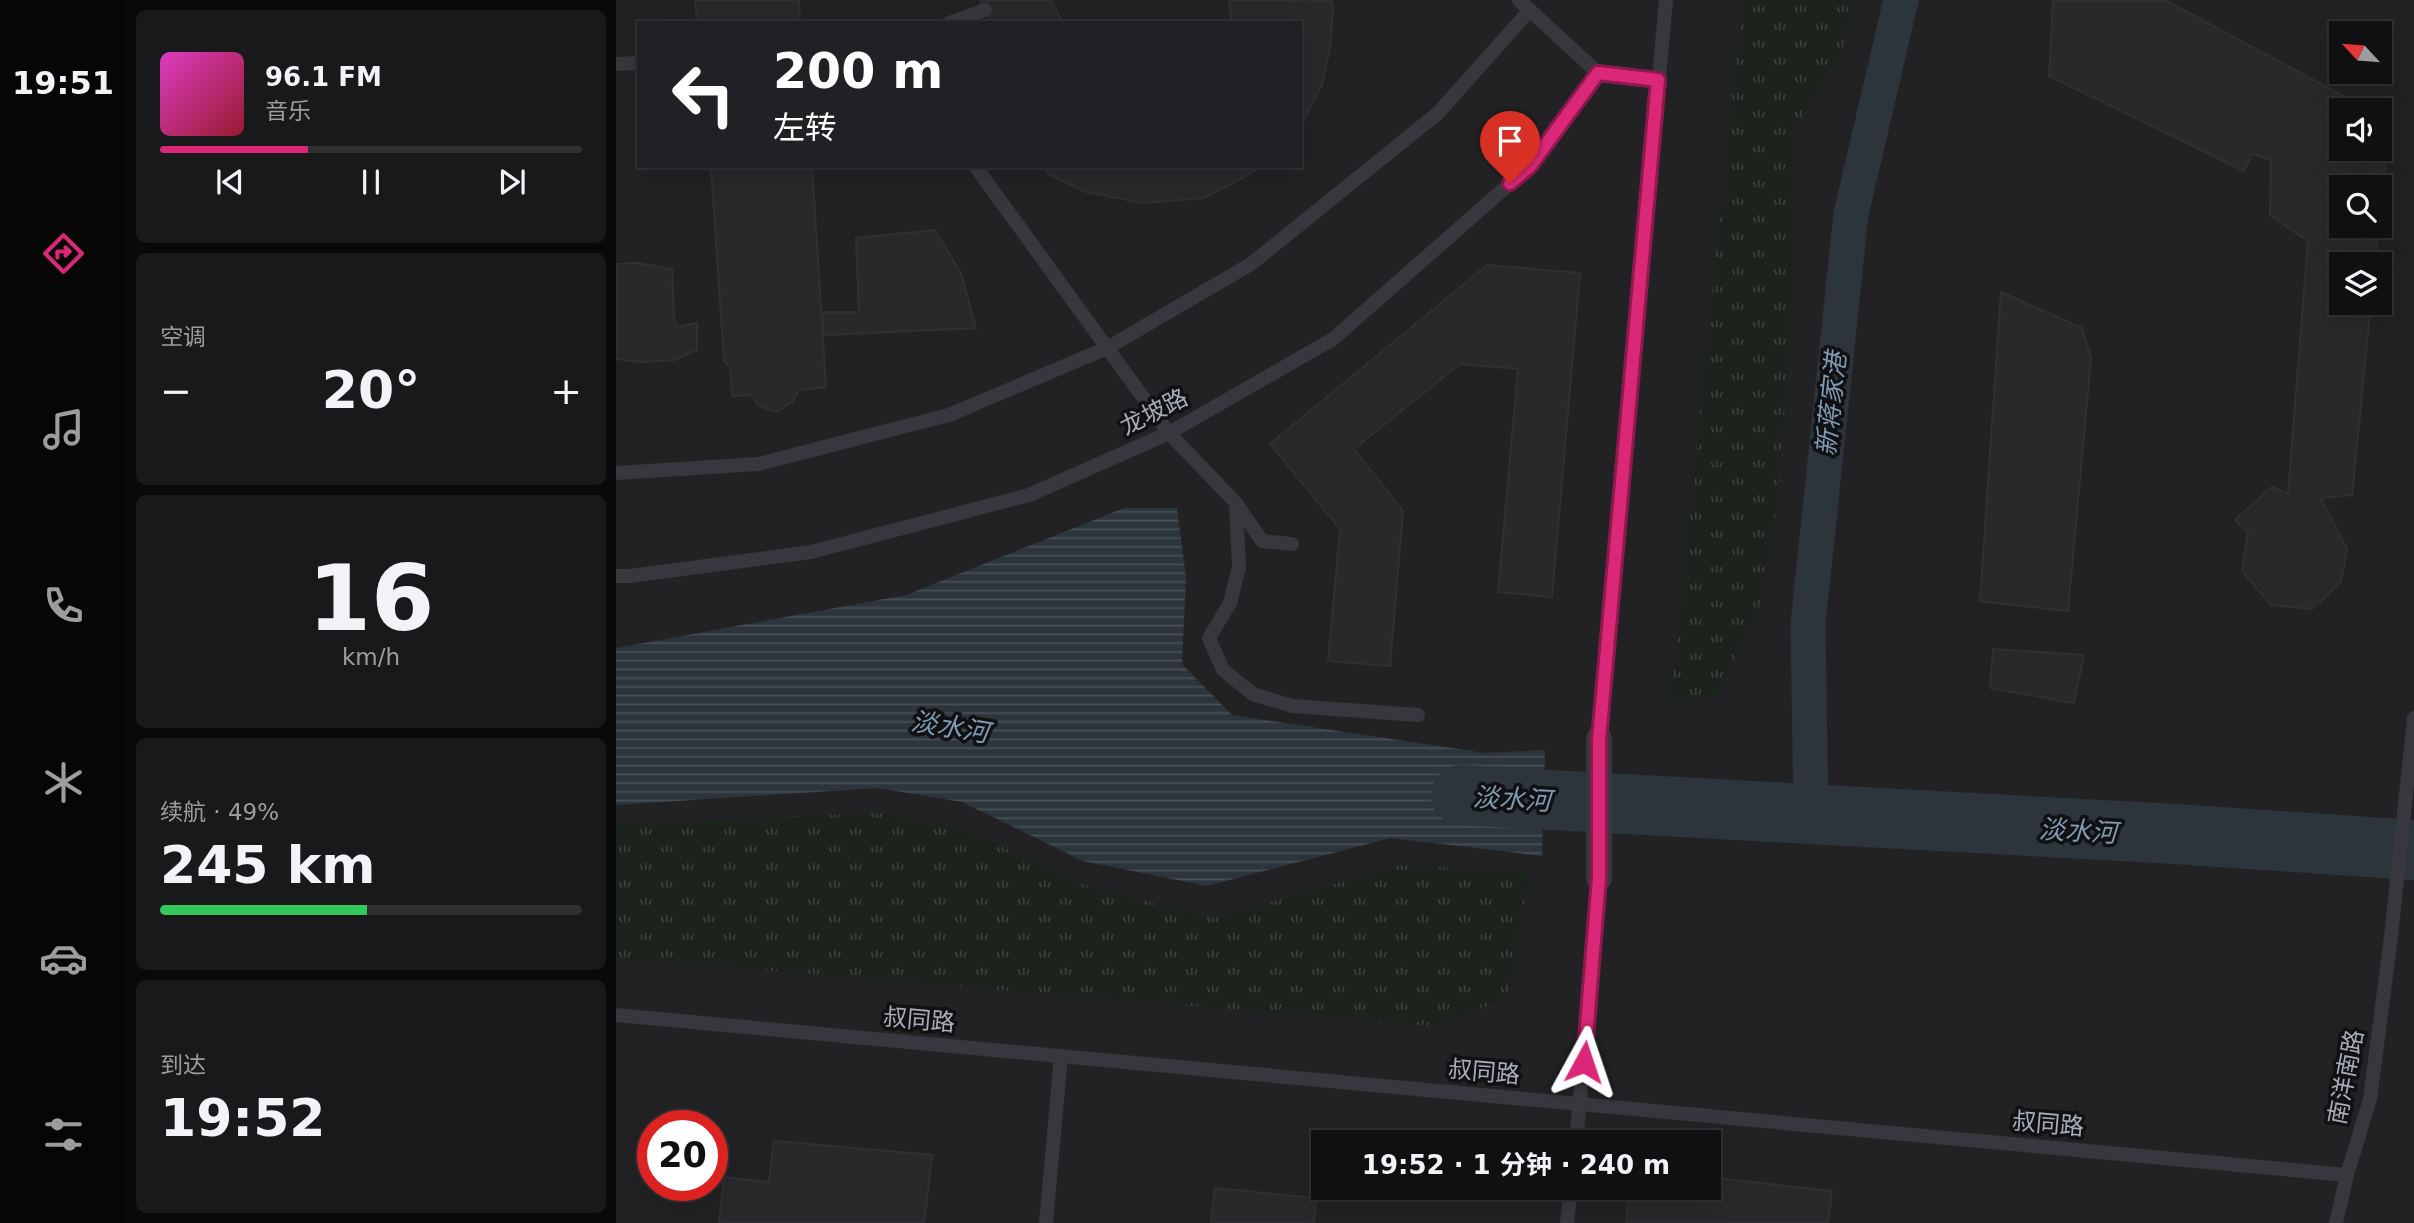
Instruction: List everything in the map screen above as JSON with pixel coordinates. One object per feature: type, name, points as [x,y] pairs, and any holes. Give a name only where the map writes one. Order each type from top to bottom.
[{"type":"street","points":[[1599,739],[1599,878]]},
{"type":"lane","points":[[1599,739],[1666,0]]},
{"type":"lane","points":[[616,473],[758,464],[783,458],[949,415],[1107,348],[1251,264],[1438,113],[1524,5],[1598,73],[1658,80]]},
{"type":"lane","points":[[955,21],[985,10]]},
{"type":"lane","points":[[616,64],[637,63]]},
{"type":"lane","name":"龙坡路","points":[[616,576],[824,549],[1029,495],[1169,433],[1333,339],[1530,166],[1598,73]]},
{"type":"lane","points":[[976,168],[1169,433],[1236,503],[1262,541],[1292,544]]},
{"type":"lane","points":[[1236,503],[1239,567],[1230,604],[1209,638],[1223,670],[1253,694],[1292,706],[1418,715]]},
{"type":"lane","name":"南洋南路","points":[[2336,1223],[2370,1099],[2414,719]]},
{"type":"lane","points":[[1577,1130],[1599,878]]},
{"type":"lane","name":"叔同路","points":[[616,1015],[2347,1175]]},
{"type":"lane","points":[[1046,1223],[1061,1056]]},
{"type":"lane","points":[[1567,1223],[1570,1200]]},
{"type":"shaded area","points":[[616,0],[2414,0],[2414,1223],[616,1223]]},
{"type":"green space","points":[[1742,0],[1852,0],[1842,51],[1792,135],[1793,291],[1778,500],[1759,608],[1717,695],[1670,703]]},
{"type":"green space","points":[[877,813],[962,828],[1092,888],[1214,918],[1400,865],[1530,873],[1507,999],[1435,1026],[616,958],[616,824]]},
{"type":"water","points":[[1124,508],[1177,508],[1186,577],[1182,664],[1232,715],[1485,753],[1545,750],[1542,856],[1391,838],[1207,886],[1083,861],[962,802],[877,788],[616,805],[616,648],[906,595]]},
{"type":"building","points":[[695,0],[799,0],[800,21],[697,21]]},
{"type":"building","points":[[980,0],[1051,0],[1062,21],[991,21]]},
{"type":"building","points":[[1229,0],[1331,0],[1333,8],[1330,48],[1322,85],[1302,124],[1302,21],[1232,21]]},
{"type":"building","points":[[2053,0],[2165,0],[2347,98],[2329,98],[2329,161],[2385,161],[2383,175],[2329,175],[2329,238],[2378,238],[2376,252],[2329,252],[2329,315],[2370,315],[2352,495],[2321,498],[2347,549],[2341,582],[2312,609],[2271,605],[2242,571],[2248,532],[2235,520],[2272,487],[2288,493],[2308,241],[2270,215],[2271,160],[2252,154],[2244,171],[2049,76]]},
{"type":"building","points":[[711,168],[812,168],[826,387],[799,390],[792,402],[777,412],[757,405],[753,395],[732,396],[730,367],[724,361]]},
{"type":"building","points":[[1043,168],[1257,168],[1204,198],[1142,203],[1086,192],[1050,175]]},
{"type":"building","points":[[935,230],[961,273],[976,328],[824,335],[822,312],[859,312],[856,238]]},
{"type":"building","points":[[637,263],[672,269],[674,317],[677,327],[697,323],[697,350],[674,360],[641,362],[616,359],[616,264]]},
{"type":"building","points":[[1487,265],[1580,273],[1552,597],[1498,592],[1518,369],[1460,364],[1354,449],[1403,511],[1390,666],[1328,661],[1340,529],[1270,444]]},
{"type":"building","points":[[2001,292],[2082,328],[2091,358],[2068,611],[1980,601]]},
{"type":"building","points":[[1993,649],[2084,655],[2074,703],[1990,688]]},
{"type":"building","points":[[774,1141],[932,1155],[924,1223],[719,1223],[721,1201],[728,1201],[728,1177],[769,1182]]},
{"type":"building","points":[[774,1141],[932,1155],[924,1223],[719,1223],[721,1201],[728,1201],[728,1177],[769,1182]]},
{"type":"building","points":[[1721,1178],[1832,1191],[1828,1223],[1626,1223],[1629,1200],[1721,1200]]},
{"type":"building","points":[[1215,1188],[1316,1200],[1314,1223],[1211,1223]]},
{"type":"waterway","name":"新蒋家港","points":[[1811,814],[1808,624],[1851,214],[1901,0]]},
{"type":"waterway","name":"淡水河","points":[[1461,795],[2175,834],[2414,850]]},
{"type":"route","points":[[1510,183],[1530,166],[1598,73],[1658,80],[1599,739],[1599,878],[1584,1062]]}]
